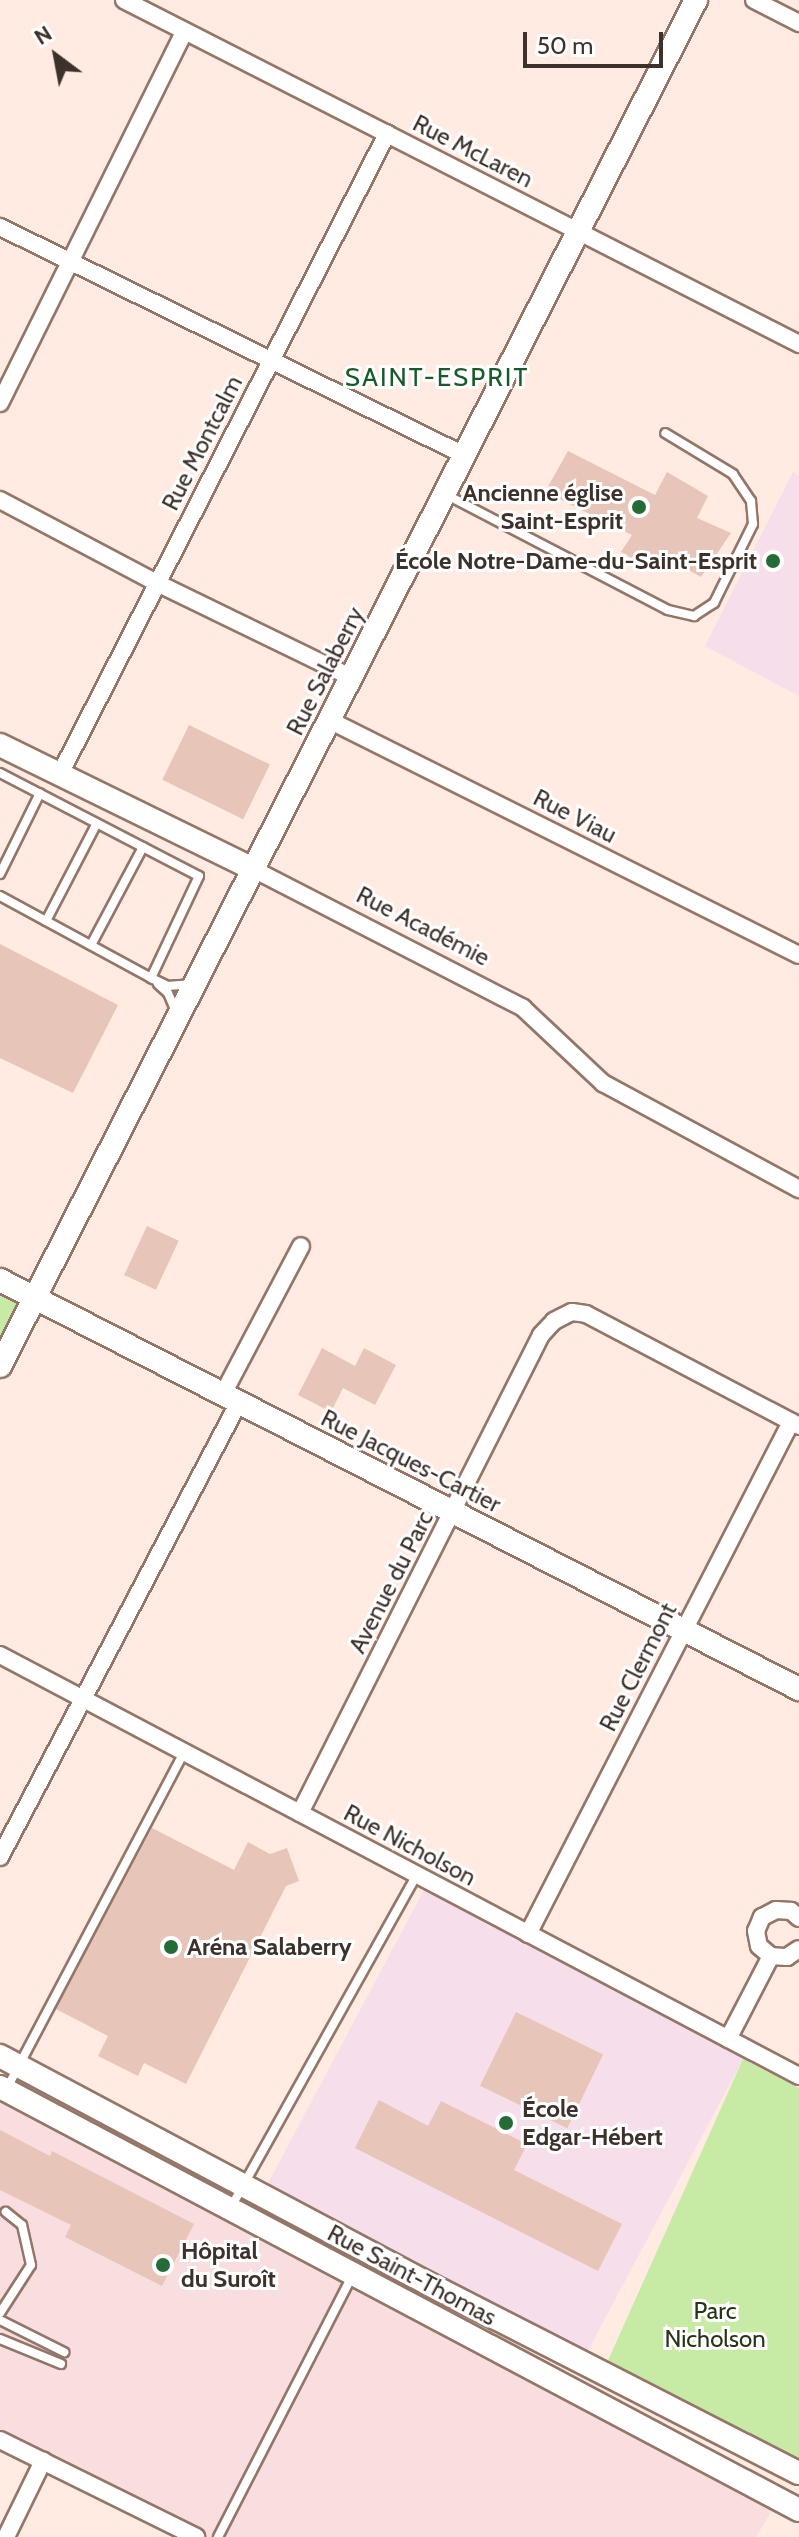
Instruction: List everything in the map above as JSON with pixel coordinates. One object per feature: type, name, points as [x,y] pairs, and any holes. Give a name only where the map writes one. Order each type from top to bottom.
[{"type":"street","name":"Rue McLaren","points":[[124,0],[799,344]]},
{"type":"street","name":"Rue Salaberry","points":[[0,1366],[696,0]]},
{"type":"street","points":[[754,0],[799,23]]},
{"type":"street","points":[[2,395],[185,31]]},
{"type":"street","name":"Rue Montcalm","points":[[60,774],[387,134]]},
{"type":"street","points":[[0,227],[464,455]]},
{"type":"street","points":[[0,500],[157,583],[351,677]]},
{"type":"street","name":"Rue Viau","points":[[329,720],[799,955]]},
{"type":"street","name":"Rue Académie","points":[[0,745],[253,869],[523,1008],[603,1083],[799,1189]]},
{"type":"street","points":[[0,1857],[85,1701],[301,1246]]},
{"type":"street","name":"Rue Jacques-Cartier","points":[[0,1280],[799,1689]]},
{"type":"street","name":"Avenue du Parc","points":[[300,1813],[454,1513],[541,1335],[554,1321],[572,1312],[586,1314],[795,1424]]},
{"type":"street","name":"Rue Clermont","points":[[528,1934],[795,1424]]},
{"type":"street","name":"Rue Nicholson","points":[[0,1655],[799,2076]]},
{"type":"street","points":[[799,1918],[784,1909],[762,1917],[756,1939],[771,1956],[787,1957],[799,1949]]},
{"type":"street","points":[[728,2039],[771,1956]]},
{"type":"street","name":"Rue Saint-Thomas","points":[[9,2061],[799,2473]]},
{"type":"street","name":"Rue Saint-Thomas","points":[[3,2088],[799,2510]]},
{"type":"street","points":[[591,2398],[605,2373]]},
{"type":"street","points":[[0,2440],[196,2537]]},
{"type":"street","points":[[6,2537],[43,2461]]},
{"type":"lane","points":[[445,494],[668,610],[694,616],[714,603],[727,577],[753,524],[751,501],[733,474],[665,433]]},
{"type":"lane","points":[[0,773],[199,876],[151,978]]},
{"type":"lane","points":[[0,874],[40,793]]},
{"type":"lane","points":[[46,921],[97,823]]},
{"type":"lane","points":[[91,945],[143,847]]},
{"type":"lane","points":[[0,896],[168,986],[196,983]]},
{"type":"lane","points":[[151,978],[168,993],[178,1017]]},
{"type":"lane","points":[[3,2088],[9,2061],[184,1752]]},
{"type":"lane","points":[[230,2210],[417,1875]]},
{"type":"lane","points":[[0,2222],[3,2213],[22,2225],[31,2265],[0,2313]]},
{"type":"lane","points":[[218,2537],[353,2274]]},
{"type":"lane","points":[[0,2320],[64,2352]]},
{"type":"lane","points":[[0,2339],[61,2364]]},
{"type":"shaded area","name":"École Notre-Dame-du-Saint-Esprit","points":[[793,472],[799,476],[799,696],[705,646]]},
{"type":"shaded area","name":"École Edgar-Hébert","points":[[425,1888],[744,2057],[584,2358],[265,2188]]},
{"type":"shaded area","name":"Hôpital du Suroît","points":[[0,2091],[775,2505],[756,2537],[196,2537],[0,2440]]},
{"type":"green space","points":[[0,1280],[35,1298],[0,1366]]},
{"type":"green space","name":"Parc Nicholson","points":[[743,2059],[799,2088],[799,2465],[606,2365]]},
{"type":"building","name":"Ancienne église Saint-Esprit","points":[[568,451],[655,495],[667,472],[708,496],[697,518],[731,533],[701,577],[663,556],[655,571],[621,552],[632,535],[545,492]]},
{"type":"building","points":[[189,725],[270,764],[243,819],[162,780]]},
{"type":"building","points":[[0,944],[118,1005],[73,1093],[0,1058]]},
{"type":"building","points":[[147,1226],[179,1241],[156,1290],[124,1275]]},
{"type":"building","points":[[322,1348],[355,1366],[364,1348],[396,1365],[375,1405],[343,1388],[331,1412],[298,1395]]},
{"type":"building","name":"Aréna Salaberry","points":[[152,1828],[234,1870],[248,1842],[270,1854],[287,1848],[299,1881],[286,1886],[186,2084],[144,2063],[138,2076],[98,2056],[108,2036],[56,2009]]},
{"type":"building","points":[[516,2012],[603,2055],[567,2128],[480,2086]]},
{"type":"building","name":"École Edgar-Hébert","points":[[379,2100],[428,2126],[441,2101],[527,2144],[514,2170],[622,2224],[598,2271],[355,2148]]},
{"type":"building","points":[[0,2130],[50,2156],[52,2151],[194,2224],[162,2286],[65,2237],[71,2225],[0,2190]]},
{"type":"place","name":"Ancienne église Saint-Esprit","points":[[639,507]]},
{"type":"place","name":"École Notre-Dame-du-Saint-Esprit","points":[[773,561]]},
{"type":"place","name":"Aréna Salaberry","points":[[171,1947]]},
{"type":"place","name":"École Edgar-Hébert","points":[[506,2123]]},
{"type":"place","name":"Hôpital du Suroît","points":[[163,2265]]},
{"type":"district","name":"SAINT-ESPRIT","points":[[437,378]]}]
